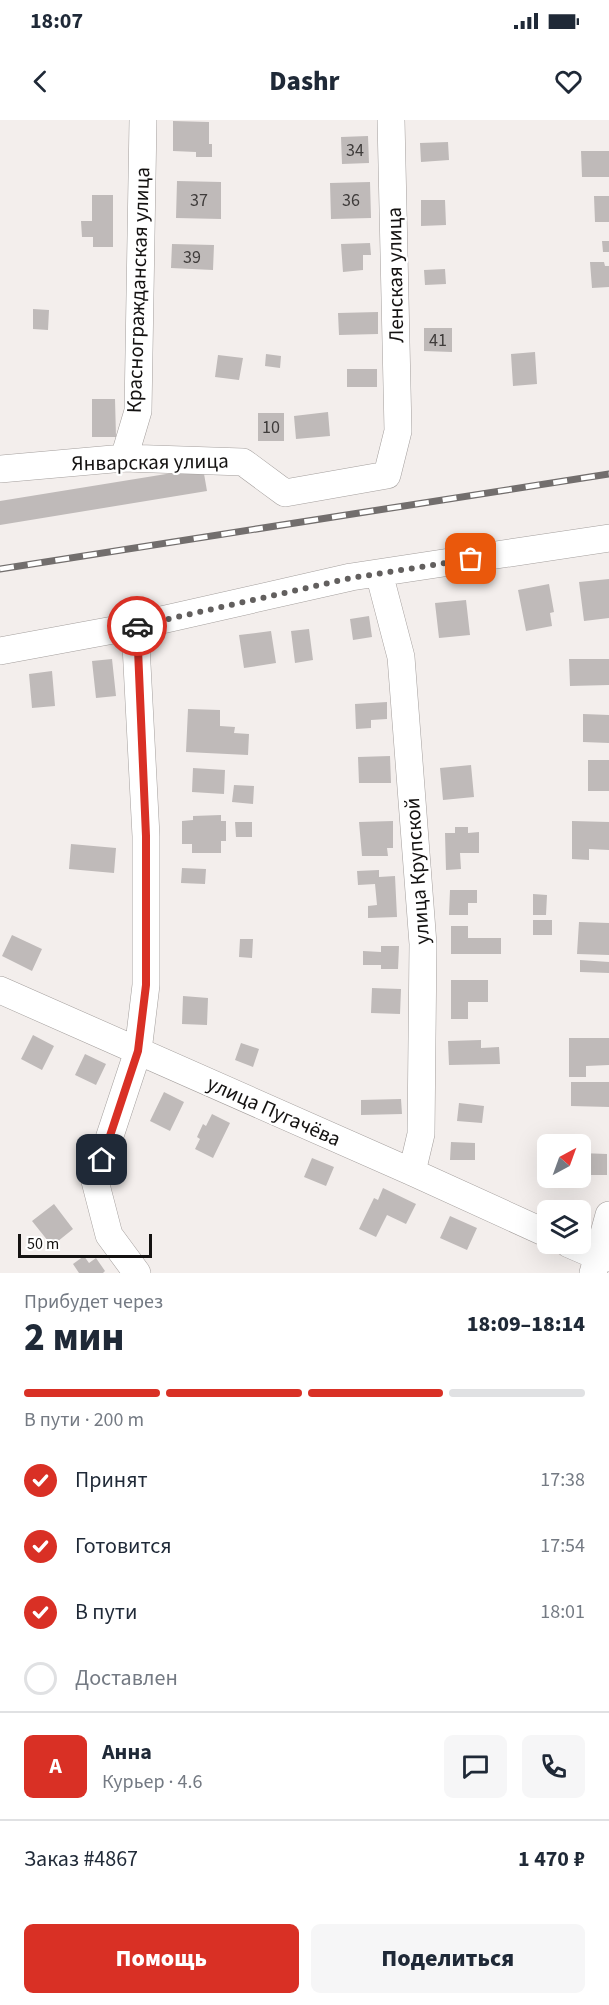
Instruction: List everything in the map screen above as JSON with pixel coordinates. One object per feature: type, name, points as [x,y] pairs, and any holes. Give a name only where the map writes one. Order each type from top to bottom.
[{"type":"street","name":"Красногражданская улица","points":[[124,458],[138,411],[143,120]]},
{"type":"street","name":"Ленская улица","points":[[391,120],[398,431]]},
{"type":"street","name":"Январская улица","points":[[0,469],[124,458],[243,462],[285,493],[387,475],[398,431]]},
{"type":"street","points":[[0,651],[135,626],[351,578],[609,538]]},
{"type":"street","name":"улица Крупской","points":[[379,573],[401,657],[423,944],[421,1134],[412,1172]]},
{"type":"street","points":[[135,626],[146,848],[146,985],[138,1051],[95,1181],[109,1235],[137,1273]]},
{"type":"street","name":"улица Пугачёва","points":[[0,990],[537,1229]]},
{"type":"street","points":[[584,1254],[601,1265],[609,1215]]},
{"type":"building","points":[[173,121],[209,122],[209,144],[212,144],[212,157],[196,157],[196,152],[173,151]]},
{"type":"building","points":[[368,136],[369,163],[342,164],[341,137]]},
{"type":"building","points":[[448,142],[449,160],[421,162],[420,143]]},
{"type":"building","points":[[581,151],[609,151],[609,177],[582,177]]},
{"type":"building","points":[[177,181],[221,182],[221,219],[176,218]]},
{"type":"building","points":[[370,182],[371,218],[331,219],[330,183]]},
{"type":"building","points":[[92,195],[113,195],[113,247],[93,247],[93,237],[82,237],[81,221],[92,221]]},
{"type":"building","points":[[594,196],[609,196],[609,222],[595,222]]},
{"type":"building","points":[[421,200],[445,200],[446,225],[421,226]]},
{"type":"building","points":[[602,241],[609,241],[609,252],[603,252]]},
{"type":"building","points":[[370,243],[371,255],[363,255],[363,270],[343,272],[341,244]]},
{"type":"building","points":[[172,244],[214,245],[213,270],[171,268]]},
{"type":"building","points":[[590,262],[604,262],[605,266],[609,266],[609,287],[592,288]]},
{"type":"building","points":[[445,269],[446,284],[425,285],[424,270]]},
{"type":"building","points":[[33,309],[49,310],[48,330],[33,329]]},
{"type":"building","points":[[378,312],[378,334],[339,335],[338,313]]},
{"type":"building","points":[[424,328],[452,328],[452,352],[424,351]]},
{"type":"building","points":[[535,352],[537,384],[513,386],[511,354]]},
{"type":"building","points":[[266,354],[281,356],[280,368],[265,366]]},
{"type":"building","points":[[218,355],[243,358],[239,380],[215,377]]},
{"type":"building","points":[[347,369],[377,369],[377,387],[347,387]]},
{"type":"building","points":[[92,399],[115,399],[116,437],[92,437]]},
{"type":"building","points":[[328,412],[330,436],[296,439],[294,416]]},
{"type":"building","points":[[258,413],[284,413],[284,441],[258,441]]},
{"type":"building","points":[[203,468],[207,491],[0,525],[0,501]]},
{"type":"building","points":[[609,579],[609,618],[584,621],[579,582]]},
{"type":"building","points":[[549,584],[554,612],[550,613],[552,626],[526,631],[518,590]]},
{"type":"building","points":[[466,600],[470,635],[439,638],[435,603]]},
{"type":"building","points":[[369,616],[372,637],[353,640],[350,619]]},
{"type":"building","points":[[309,629],[313,660],[295,663],[291,631]]},
{"type":"building","points":[[271,631],[276,663],[244,668],[239,635]]},
{"type":"building","points":[[112,659],[116,696],[96,698],[92,661]]},
{"type":"building","points":[[569,659],[609,659],[609,685],[570,686]]},
{"type":"building","points":[[52,671],[55,706],[32,708],[29,674]]},
{"type":"building","points":[[387,702],[387,719],[371,720],[371,728],[356,729],[355,704]]},
{"type":"building","points":[[188,709],[220,710],[220,726],[235,727],[234,733],[249,734],[248,755],[186,752]]},
{"type":"building","points":[[583,714],[609,715],[609,743],[583,742]]},
{"type":"building","points":[[390,756],[391,783],[359,783],[358,757]]},
{"type":"building","points":[[588,760],[609,760],[609,791],[588,791]]},
{"type":"building","points":[[471,765],[474,797],[443,800],[440,768]]},
{"type":"building","points":[[193,768],[225,770],[224,794],[192,792]]},
{"type":"building","points":[[234,785],[254,786],[253,804],[232,802]]},
{"type":"building","points":[[221,815],[221,821],[226,821],[226,841],[221,841],[221,853],[192,853],[192,844],[182,844],[182,821],[193,820],[193,816]]},
{"type":"building","points":[[393,821],[393,848],[387,848],[388,856],[362,856],[359,822]]},
{"type":"building","points":[[572,821],[609,822],[609,850],[589,849],[589,860],[572,859]]},
{"type":"building","points":[[235,822],[252,822],[252,837],[236,837]]},
{"type":"building","points":[[455,827],[468,827],[468,833],[479,832],[479,853],[460,853],[461,869],[446,870],[445,833],[455,833]]},
{"type":"building","points":[[71,844],[116,848],[114,873],[69,869]]},
{"type":"building","points":[[182,868],[206,869],[205,884],[181,883]]},
{"type":"building","points":[[379,870],[379,877],[395,876],[397,917],[368,918],[368,906],[377,905],[375,884],[358,885],[357,871]]},
{"type":"building","points":[[450,890],[477,890],[477,903],[468,903],[468,915],[449,915]]},
{"type":"building","points":[[533,894],[547,895],[546,915],[533,915]]},
{"type":"building","points":[[533,920],[552,920],[552,935],[533,935]]},
{"type":"building","points":[[579,922],[609,923],[609,955],[577,954]]},
{"type":"building","points":[[451,926],[468,926],[468,938],[501,938],[501,954],[451,954]]},
{"type":"building","points":[[12,935],[42,949],[32,971],[2,956]]},
{"type":"building","points":[[240,939],[253,939],[252,958],[239,957]]},
{"type":"building","points":[[381,946],[399,946],[398,969],[381,969],[381,965],[363,965],[363,951],[381,952]]},
{"type":"building","points":[[580,960],[609,962],[609,973],[580,972]]},
{"type":"building","points":[[451,980],[488,980],[488,1002],[468,1002],[468,1019],[451,1019]]},
{"type":"building","points":[[372,988],[401,989],[400,1014],[371,1013]]},
{"type":"building","points":[[183,996],[208,998],[207,1025],[182,1024]]},
{"type":"building","points":[[33,1035],[54,1046],[42,1070],[21,1059]]},
{"type":"building","points":[[569,1038],[609,1038],[609,1065],[586,1066],[586,1077],[569,1077]]},
{"type":"building","points":[[481,1040],[481,1048],[499,1047],[500,1064],[449,1065],[448,1041]]},
{"type":"building","points":[[241,1043],[259,1049],[253,1067],[235,1060]]},
{"type":"building","points":[[85,1054],[106,1064],[96,1085],[75,1075]]},
{"type":"building","points":[[571,1082],[609,1082],[609,1107],[571,1106]]},
{"type":"building","points":[[164,1092],[184,1102],[170,1131],[150,1121]]},
{"type":"building","points":[[401,1099],[402,1114],[361,1115],[361,1100]]},
{"type":"building","points":[[459,1103],[484,1106],[482,1123],[457,1121]]},
{"type":"building","points":[[212,1114],[230,1123],[213,1158],[195,1149],[203,1124],[206,1126]]},
{"type":"building","points":[[451,1142],[475,1143],[475,1160],[450,1160]]},
{"type":"building","points":[[591,1153],[607,1154],[607,1175],[591,1175]]},
{"type":"building","points":[[312,1158],[334,1167],[326,1186],[304,1177]]},
{"type":"building","points":[[383,1188],[416,1204],[406,1224],[387,1215],[376,1237],[359,1229],[374,1198],[378,1200]]},
{"type":"building","points":[[54,1204],[73,1229],[52,1246],[32,1221]]},
{"type":"building","points":[[450,1216],[477,1228],[467,1250],[440,1238]]},
{"type":"building","points":[[84,1256],[89,1263],[96,1258],[105,1271],[103,1273],[79,1273],[73,1264]]},
{"type":"railway","points":[[0,569],[609,474]]},
{"type":"way so far","points":[[137,626],[351,578],[471,559]]},
{"type":"route","points":[[102,1160],[138,1051],[146,985],[146,836],[135,626],[137,626]]}]
